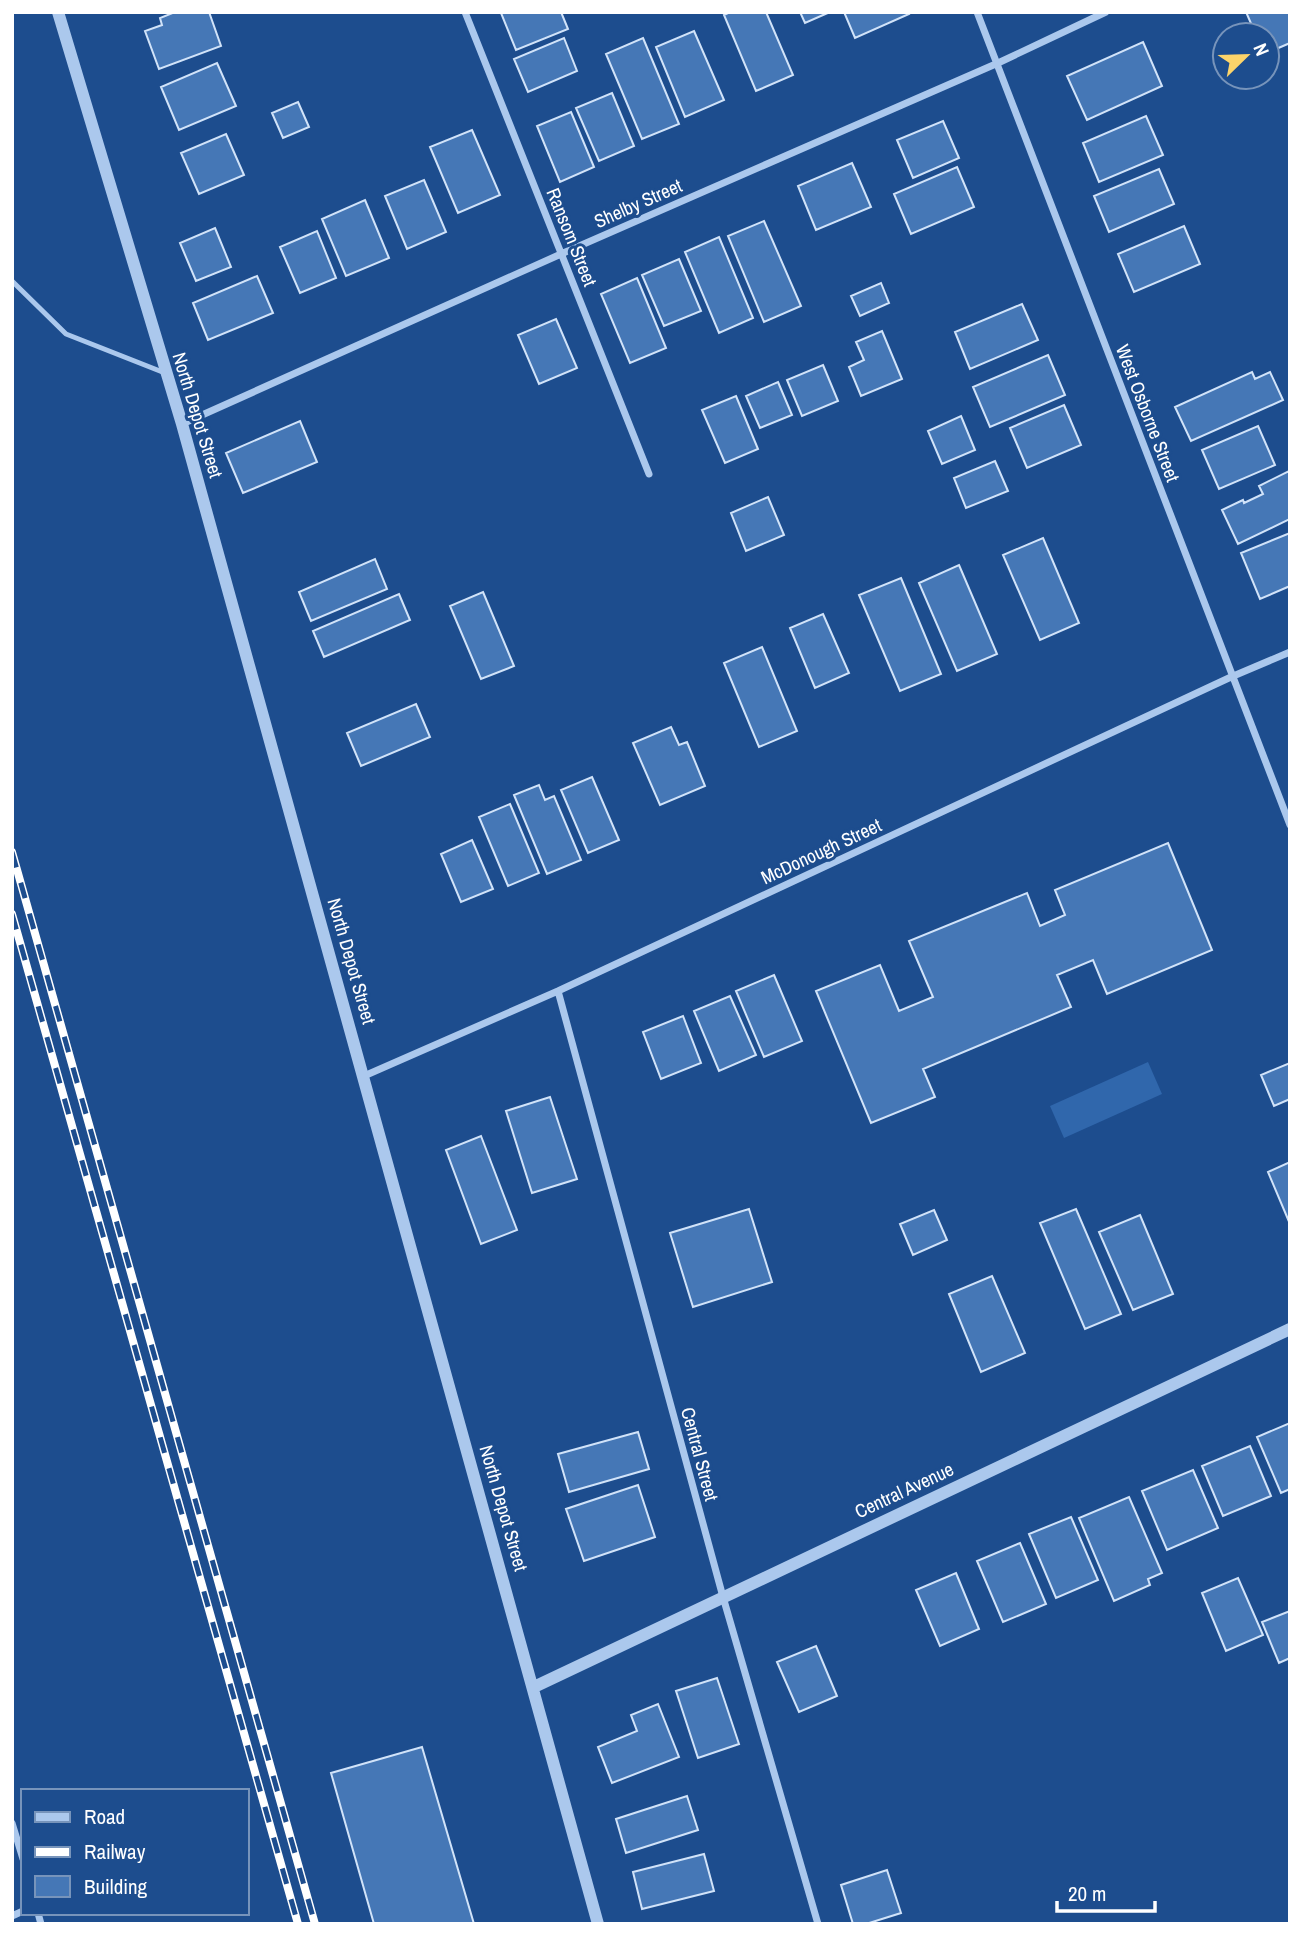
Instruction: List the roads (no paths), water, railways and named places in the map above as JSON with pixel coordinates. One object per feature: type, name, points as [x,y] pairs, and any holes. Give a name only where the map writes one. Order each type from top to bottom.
[{"type":"street","name":"North Depot Street","points":[[58,12],[182,424],[598,1924]]},
{"type":"street","name":"Ransom Street","points":[[465,12],[649,474]]},
{"type":"street","name":"West Osborne Street","points":[[978,12],[1290,825]]},
{"type":"street","name":"Shelby Street","points":[[182,424],[561,254],[998,63],[1106,12]]},
{"type":"street","name":"McDonough Street","points":[[363,1076],[558,990],[1290,652]]},
{"type":"street","name":"Central Street","points":[[558,990],[723,1597],[818,1924]]},
{"type":"street","name":"Central Avenue","points":[[534,1687],[1290,1329]]},
{"type":"street","points":[[12,1823],[21,1852]]},
{"type":"lane","points":[[12,281],[66,334],[165,373]]},
{"type":"railway","points":[[12,852],[315,1924]]},
{"type":"railway","points":[[12,914],[298,1924]]}]
